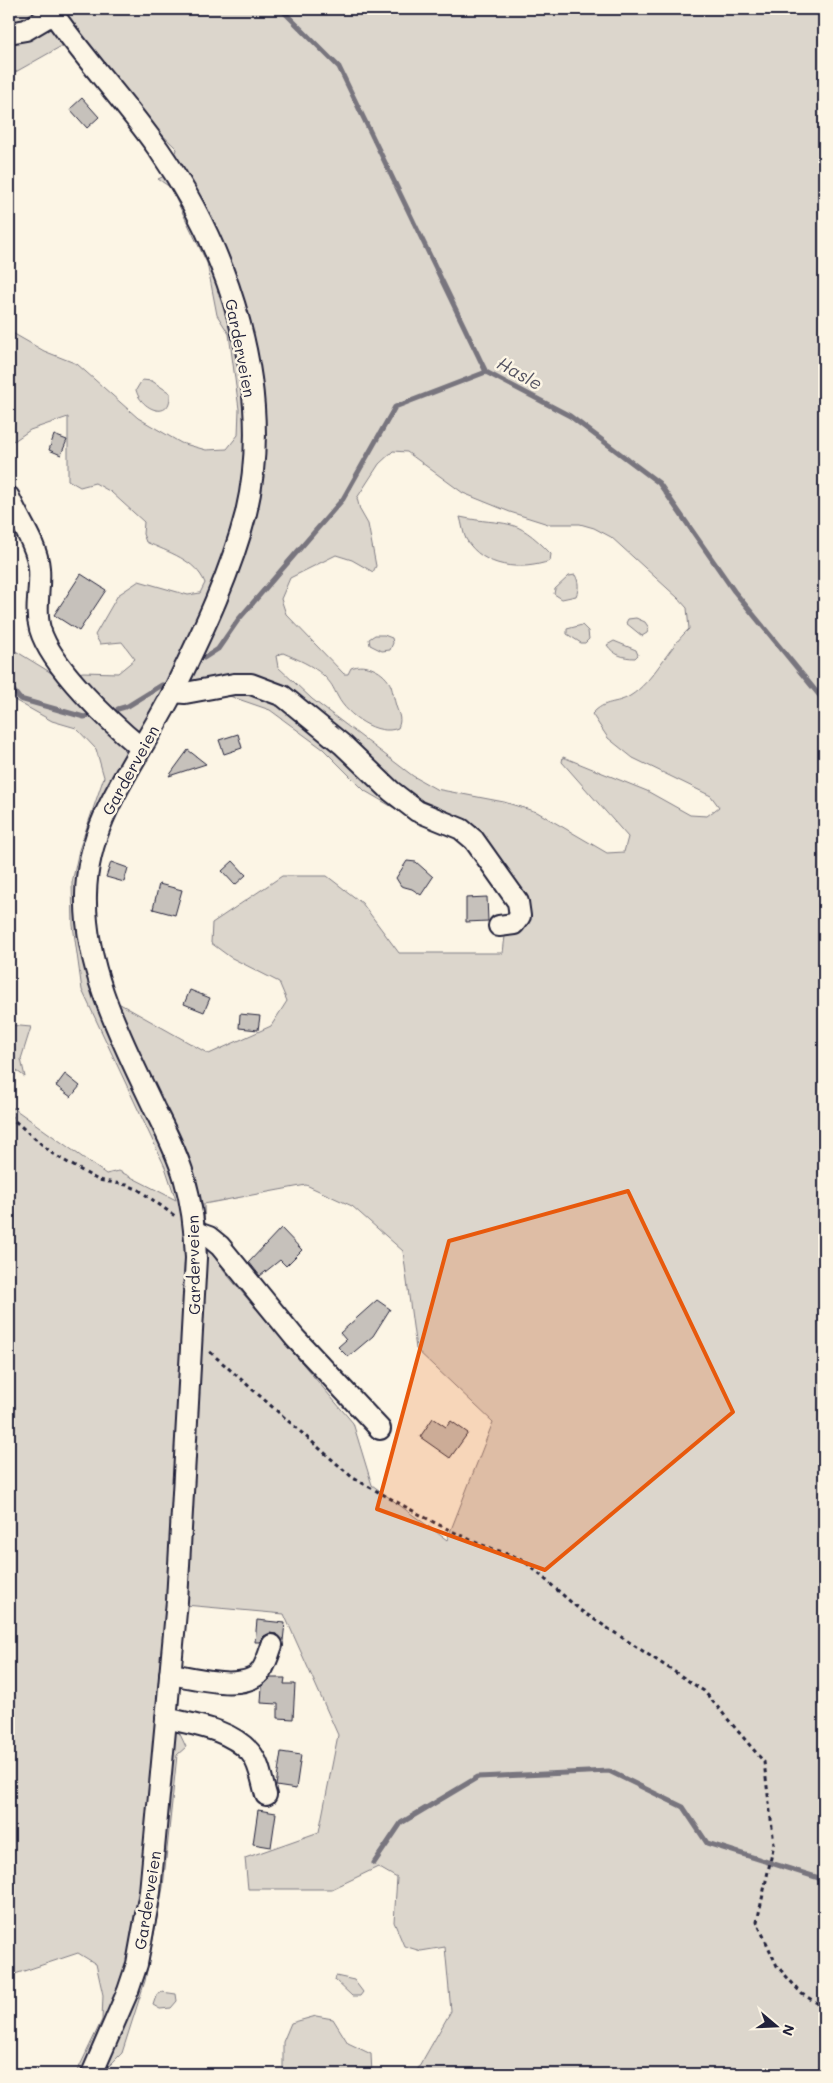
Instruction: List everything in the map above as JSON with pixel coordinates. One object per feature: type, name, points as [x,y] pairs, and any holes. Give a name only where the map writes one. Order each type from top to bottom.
[{"type":"street","points":[[9,33],[26,30],[51,11]]},
{"type":"street","name":"Garderveien","points":[[51,11],[161,152],[194,209],[221,267],[233,301],[250,378],[254,437],[252,470],[246,509],[238,540],[199,639],[173,692],[123,775],[96,835],[86,891],[87,934],[101,984],[124,1044],[183,1174],[194,1215],[195,1232],[192,1347],[181,1552],[158,1831],[144,1934],[128,1991],[92,2074]]},
{"type":"street","points":[[9,498],[28,537],[38,565],[37,615],[45,640],[58,661],[81,690],[141,748]]},
{"type":"street","points":[[173,692],[185,693],[227,684],[251,684],[276,692],[294,704],[357,757],[391,791],[418,811],[461,829],[474,840],[518,902],[520,916],[514,924],[499,926]]},
{"type":"street","points":[[195,1232],[208,1237],[220,1246],[295,1338],[380,1429]]},
{"type":"street","points":[[170,1674],[231,1683],[244,1681],[260,1672],[272,1646]]},
{"type":"street","points":[[166,1718],[221,1732],[239,1743],[251,1753],[266,1795]]},
{"type":"path","points":[[9,1116],[53,1154],[98,1180],[127,1185],[139,1190],[195,1232]]},
{"type":"path","points":[[192,1347],[207,1350],[353,1478],[477,1543],[522,1560],[580,1610],[704,1691],[764,1762],[774,1844],[757,1922],[778,1966],[802,1994],[824,2007]]},
{"type":"highlighted area","points":[[628,1191],[733,1412],[545,1570],[377,1509],[449,1241]]},
{"type":"shaded area","points":[[9,9],[824,9],[824,2074],[415,2074],[451,2011],[445,1947],[421,1951],[404,1946],[394,1922],[397,1878],[378,1867],[332,1889],[248,1889],[245,1858],[319,1832],[338,1735],[284,1614],[185,1605],[180,1651],[178,1730],[186,1747],[177,1755],[163,1887],[145,1981],[122,2053],[101,2074],[76,2074],[102,2020],[103,1995],[96,1964],[78,1953],[9,1976],[9,1105],[106,1174],[119,1171],[176,1200],[165,1167],[82,990],[73,925],[72,883],[79,850],[104,777],[96,749],[76,728],[52,721],[9,697],[9,647],[58,677],[83,672],[118,673],[135,659],[122,642],[100,644],[95,635],[118,595],[139,581],[188,595],[200,593],[205,583],[201,575],[188,563],[172,553],[146,542],[143,534],[144,522],[111,492],[95,483],[80,487],[68,480],[68,417],[30,430],[14,441],[9,436],[9,331],[44,351],[77,364],[138,418],[181,443],[206,450],[227,449],[238,435],[239,409],[229,334],[217,315],[207,263],[170,187],[158,179],[171,173],[177,149],[67,43],[12,74],[9,79]],"holes":[[[393,451],[407,452],[463,493],[510,512],[548,524],[580,524],[594,528],[611,537],[678,598],[687,608],[689,629],[638,690],[625,699],[602,706],[592,714],[608,738],[633,758],[711,796],[719,807],[707,816],[690,815],[647,791],[563,757],[562,762],[628,837],[624,852],[607,853],[537,812],[504,802],[436,789],[413,776],[312,699],[278,667],[276,656],[283,653],[304,662],[319,671],[326,678],[342,704],[364,723],[381,729],[390,730],[398,728],[400,722],[399,715],[391,686],[384,676],[374,669],[362,666],[351,668],[348,674],[344,674],[286,614],[281,599],[290,578],[336,555],[352,560],[373,572],[376,566],[368,524],[360,510],[357,498],[379,464]],[[215,691],[270,710],[323,749],[365,791],[413,819],[463,841],[509,902],[503,953],[399,953],[362,903],[327,876],[282,876],[212,923],[211,943],[230,957],[279,982],[287,1001],[271,1026],[209,1054],[113,1000],[98,946],[94,903],[107,824],[134,771],[181,702]],[[306,1185],[352,1206],[403,1251],[416,1349],[493,1422],[447,1540],[372,1485],[353,1423],[229,1277],[205,1244],[204,1204]]]},
{"type":"shaded area","points":[[142,380],[152,381],[170,393],[166,408],[156,410],[144,403],[136,390]]},
{"type":"shaded area","points":[[460,517],[518,527],[538,541],[551,554],[550,561],[527,566],[515,566],[492,561],[473,549],[466,539]]},
{"type":"shaded area","points":[[575,575],[578,586],[576,596],[562,599],[554,594],[555,589],[569,576]]},
{"type":"shaded area","points":[[636,618],[645,622],[649,628],[647,633],[642,636],[626,623],[628,619]]},
{"type":"shaded area","points":[[582,625],[588,631],[589,639],[585,643],[581,643],[567,634],[567,629]]},
{"type":"shaded area","points":[[375,635],[384,635],[392,638],[393,643],[390,650],[382,651],[370,645],[369,639]]},
{"type":"shaded area","points":[[614,641],[636,650],[638,655],[635,658],[631,658],[616,654],[607,645]]},
{"type":"shaded area","points":[[9,1025],[31,1027],[21,1059],[25,1077],[9,1065]]},
{"type":"shaded area","points":[[336,1976],[354,1980],[363,1992],[360,1996],[352,1996],[335,1980]]},
{"type":"shaded area","points":[[162,1992],[176,1994],[177,2001],[171,2008],[160,2009],[153,2005],[156,1996]]},
{"type":"shaded area","points":[[316,2016],[333,2019],[348,2043],[371,2054],[372,2074],[283,2074],[283,2042],[291,2023]]},
{"type":"building","points":[[82,98],[99,117],[87,128],[70,109]]},
{"type":"building","points":[[54,435],[67,440],[61,455],[49,450]]},
{"type":"building","points":[[81,574],[106,590],[79,631],[54,615]]},
{"type":"building","points":[[238,734],[242,748],[224,754],[219,740]]},
{"type":"building","points":[[188,750],[206,764],[169,776]]},
{"type":"building","points":[[233,861],[246,875],[235,885],[222,871]]},
{"type":"building","points":[[407,861],[416,862],[433,877],[421,895],[412,889],[401,886],[396,878]]},
{"type":"building","points":[[111,862],[128,868],[124,882],[106,877]]},
{"type":"building","points":[[159,884],[182,890],[175,915],[153,909]]},
{"type":"building","points":[[487,897],[488,921],[466,922],[466,898]]},
{"type":"building","points":[[190,990],[210,998],[204,1012],[184,1004]]},
{"type":"building","points":[[240,1014],[260,1016],[258,1030],[239,1028]]},
{"type":"building","points":[[65,1074],[80,1086],[71,1097],[56,1086]]},
{"type":"building","points":[[281,1228],[302,1250],[286,1266],[280,1260],[260,1276],[249,1262]]},
{"type":"building","points":[[377,1300],[390,1309],[373,1336],[348,1357],[338,1347],[346,1340],[340,1333]]},
{"type":"building","points":[[433,1418],[446,1427],[451,1421],[468,1433],[450,1458],[420,1437]]},
{"type":"building","points":[[257,1620],[285,1623],[283,1641],[276,1634],[270,1633],[264,1636],[260,1642],[255,1642]]},
{"type":"building","points":[[271,1678],[285,1678],[284,1684],[295,1684],[293,1719],[278,1718],[278,1704],[261,1703],[262,1686]]},
{"type":"building","points":[[281,1752],[301,1755],[296,1789],[276,1786]]},
{"type":"building","points":[[258,1810],[276,1813],[271,1847],[253,1844]]},
{"type":"waterway","name":"Hasle","points":[[281,9],[339,67],[486,372],[570,416],[659,483],[734,591],[824,701]]},
{"type":"waterway","points":[[204,658],[218,649],[238,620],[343,499],[395,407],[486,372]]},
{"type":"waterway","points":[[9,685],[20,699],[84,717],[88,716]]},
{"type":"waterway","points":[[118,709],[128,706],[162,685]]},
{"type":"waterway","points":[[374,1863],[401,1823],[478,1777],[609,1771],[683,1807],[707,1843],[819,1878],[824,1889]]}]
